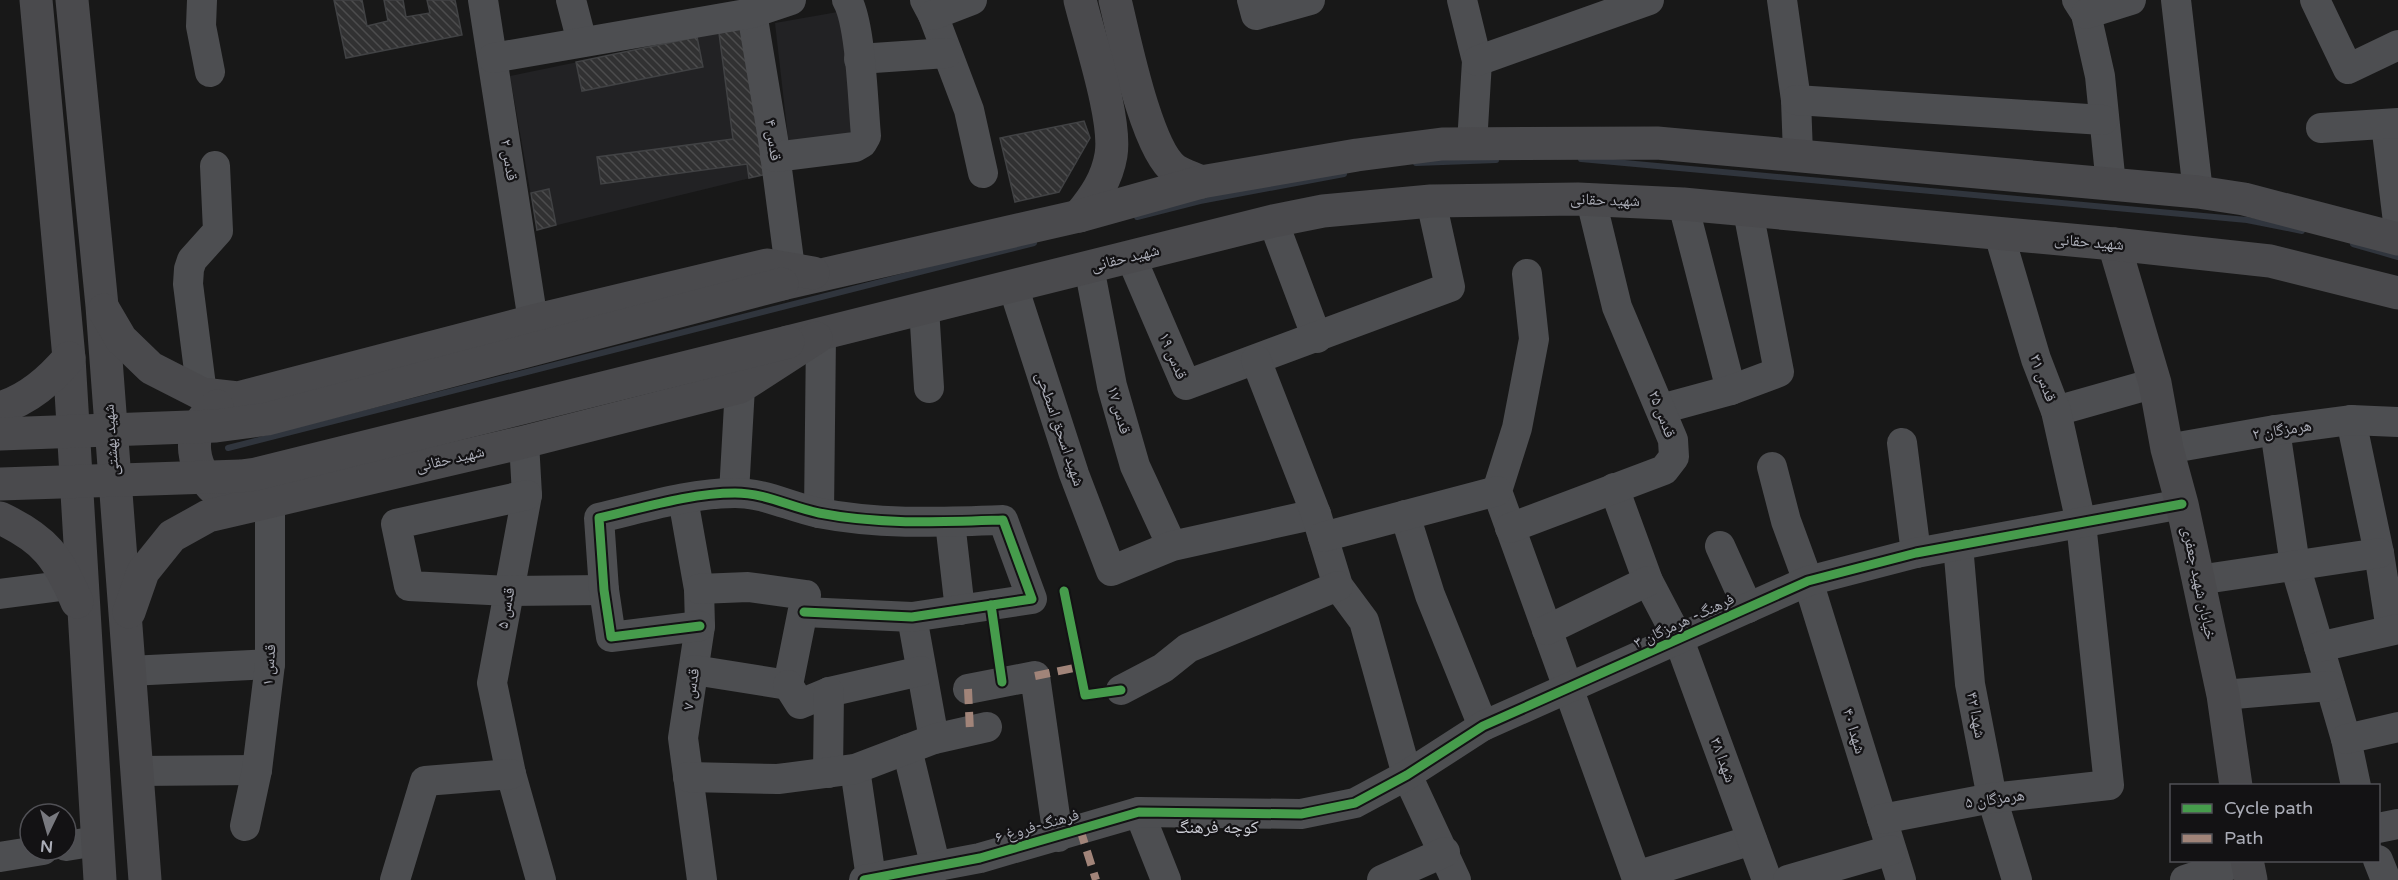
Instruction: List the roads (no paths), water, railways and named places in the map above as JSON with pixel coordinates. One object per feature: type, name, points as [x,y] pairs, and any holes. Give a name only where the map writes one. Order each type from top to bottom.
[{"type":"main road","points":[[36,0],[69,357],[85,621],[81,844],[100,880]]},
{"type":"main road","name":"شهید بهشتی","points":[[72,0],[102,306],[145,880]]},
{"type":"main road","points":[[1080,0],[1111,130],[1112,153],[1107,173],[1097,195],[1080,216]]},
{"type":"main road","points":[[1115,0],[1137,91],[1161,153],[1174,169],[1201,182]]},
{"type":"main road","points":[[1111,130],[1127,134],[1138,131],[1148,120]]},
{"type":"main road","points":[[0,434],[216,426],[267,418],[305,410],[798,275],[1080,216],[1201,182],[1417,146],[1657,143],[1798,154],[2198,192],[2244,199],[2398,239]]},
{"type":"main road","name":"شهید حقانی","points":[[0,484],[256,474],[1273,221],[1323,211],[1431,201],[1518,199],[1683,204],[2114,244],[2270,261],[2398,293]]},
{"type":"main road","name":"خیابان شهید جعفری","points":[[2114,244],[2155,383],[2167,450],[2182,504],[2223,695],[2236,784]]},
{"type":"main road","points":[[259,504],[220,494],[204,478],[197,467],[194,441],[204,417],[225,402],[533,321],[767,265],[798,275]]},
{"type":"main road","points":[[102,306],[121,339],[151,368],[202,394],[238,398]]},
{"type":"main road","name":"شهید حقانی","points":[[125,628],[132,600],[143,572],[172,536],[208,516],[524,442],[740,387],[821,335]]},
{"type":"main road","points":[[0,408],[33,393],[53,376],[69,357]]},
{"type":"main road","points":[[0,518],[40,542],[62,568],[85,621]]},
{"type":"main road","points":[[2246,862],[2251,880]]},
{"type":"street","points":[[202,0],[201,26],[210,72]]},
{"type":"street","name":"قدس ۲","points":[[483,0],[533,321]]},
{"type":"street","points":[[571,0],[582,42]]},
{"type":"street","points":[[493,58],[582,42],[704,10],[752,13],[791,0]]},
{"type":"street","points":[[775,157],[855,147],[862,143],[866,136],[859,58],[852,8],[848,0]]},
{"type":"street","points":[[972,0],[929,7],[969,110],[983,173]]},
{"type":"street","points":[[1254,7],[1310,0]]},
{"type":"street","points":[[1462,0],[1477,60],[1472,144]]},
{"type":"street","points":[[1477,60],[1649,0]]},
{"type":"street","points":[[1782,0],[1796,100],[1798,154]]},
{"type":"street","points":[[2111,185],[2100,76],[2081,7],[2131,0]]},
{"type":"street","points":[[2176,0],[2198,192]]},
{"type":"street","points":[[2315,0],[2348,69],[2398,45]]},
{"type":"street","name":"قدس ۴","points":[[752,13],[775,157],[798,275]]},
{"type":"street","points":[[859,58],[947,53]]},
{"type":"street","points":[[1796,100],[2103,120]]},
{"type":"street","points":[[2321,128],[2392,124],[2398,222]]},
{"type":"street","points":[[202,394],[188,284],[192,260],[218,231],[215,166]]},
{"type":"street","name":"قدس ۲۵","points":[[1510,528],[1664,470],[1674,457],[1673,440],[1617,307],[1590,200]]},
{"type":"street","points":[[1431,201],[1450,287],[1256,360],[1319,525],[1338,586],[1364,621],[1407,775],[1445,852],[1456,880]]},
{"type":"street","points":[[1683,204],[1731,390]]},
{"type":"street","points":[[1661,409],[1731,390],[1779,372],[1748,211]]},
{"type":"street","points":[[1273,221],[1317,338]]},
{"type":"street","name":"قدس ۳۱","points":[[1999,234],[2036,359],[2056,411],[2081,523],[2109,785]]},
{"type":"street","name":"قدس ۱۹","points":[[1131,257],[1186,386],[1256,360]]},
{"type":"street","name":"قدس ۱۷","points":[[1089,267],[1115,398],[1135,466],[1172,546]]},
{"type":"street","points":[[1527,274],[1534,339],[1517,428],[1497,491],[1636,876],[1752,840]]},
{"type":"street","name":"شهید اسحق اسطحی","points":[[1012,286],[1074,474],[1111,571],[1172,546]]},
{"type":"street","points":[[924,308],[929,388]]},
{"type":"street","points":[[819,513],[821,335]]},
{"type":"street","points":[[2056,411],[2155,383]]},
{"type":"street","points":[[734,493],[740,387]]},
{"type":"street","points":[[2319,647],[2395,630],[2351,420]]},
{"type":"street","name":"هرمزگان ۲","points":[[2167,450],[2275,430],[2351,420],[2398,422]]},
{"type":"street","points":[[2275,430],[2295,565],[2346,739],[2356,784]]},
{"type":"street","name":"قدس ۵","points":[[524,442],[526,495],[492,683],[511,774],[541,880]]},
{"type":"street","points":[[1902,443],[1916,553]]},
{"type":"street","name":"شهدا ۴۰","points":[[1773,467],[1786,521],[1808,582],[1901,880]]},
{"type":"street","name":"شهدا ۳۸","points":[[1614,488],[1648,581],[1679,640],[1767,880]]},
{"type":"street","points":[[1172,546],[1406,515],[1497,491]]},
{"type":"street","points":[[700,626],[611,637],[604,590],[599,518],[683,499],[734,493],[762,495],[819,513],[889,522],[1003,520],[1032,599],[912,617],[804,612]]},
{"type":"street","points":[[526,495],[396,524],[409,586],[509,591],[604,590]]},
{"type":"street","name":"قدس ۷","points":[[683,499],[699,589],[700,626],[683,738],[702,880]]},
{"type":"street","name":"قدس ۱","points":[[245,826],[257,770],[270,664],[259,504]]},
{"type":"street","name":"فرهنگ- هرمزگان ۳","points":[[1220,812],[1301,814],[1355,802],[1407,775],[1483,726],[1569,690],[1808,582],[1916,553],[2182,504]]},
{"type":"street","points":[[1406,515],[1430,595],[1483,726]]},
{"type":"street","points":[[950,522],[960,610]]},
{"type":"street","name":"شهدا ۴۲","points":[[1958,545],[1970,684],[1992,798],[2017,880]]},
{"type":"street","points":[[1720,546],[1748,608]]},
{"type":"street","points":[[2198,580],[2379,553]]},
{"type":"street","points":[[1547,630],[1648,581]]},
{"type":"street","points":[[0,594],[69,585]]},
{"type":"street","points":[[1121,690],[1163,668],[1188,648],[1338,586]]},
{"type":"street","points":[[699,589],[748,587],[806,595],[788,685],[800,704],[829,692],[921,670]]},
{"type":"street","points":[[912,617],[921,670],[920,873]]},
{"type":"street","points":[[129,671],[270,664]]},
{"type":"street","points":[[694,670],[788,685]]},
{"type":"street","points":[[968,689],[1035,676],[1058,837]]},
{"type":"street","points":[[2223,695],[2330,686]]},
{"type":"street","points":[[829,692],[842,771],[868,879]]},
{"type":"street","points":[[688,777],[778,779],[842,771],[921,744],[987,727]]},
{"type":"street","points":[[2346,739],[2398,728]]},
{"type":"street","points":[[136,771],[257,770]]},
{"type":"street","points":[[395,880],[425,781],[511,774]]},
{"type":"street","name":"هرمزگان ۵","points":[[1882,819],[1992,798],[2109,785]]},
{"type":"street","points":[[1139,812],[1166,880]]},
{"type":"street","name":"فرهنگ-فروغ ۶","points":[[868,879],[985,869],[1058,837],[1139,812],[1220,812]]},
{"type":"street","points":[[2380,828],[2398,824]]},
{"type":"street","points":[[1788,880],[1891,850]]},
{"type":"street","points":[[1382,880],[1445,852]]},
{"type":"street","points":[[0,857],[18,854]]},
{"type":"street","points":[[2185,880],[2243,862]]},
{"type":"street","points":[[2378,862],[2386,880]]},
{"type":"waterway","points":[[1581,159],[2247,220],[2302,231]]},
{"type":"waterway","points":[[1416,163],[1496,160]]},
{"type":"waterway","points":[[1137,217],[1200,201],[1344,174]]},
{"type":"waterway","points":[[228,448],[1034,243]]},
{"type":"waterway","points":[[2353,244],[2398,257]]},
{"type":"district","name":"کوچه فرهنگ","points":[[1217,827]]}]
